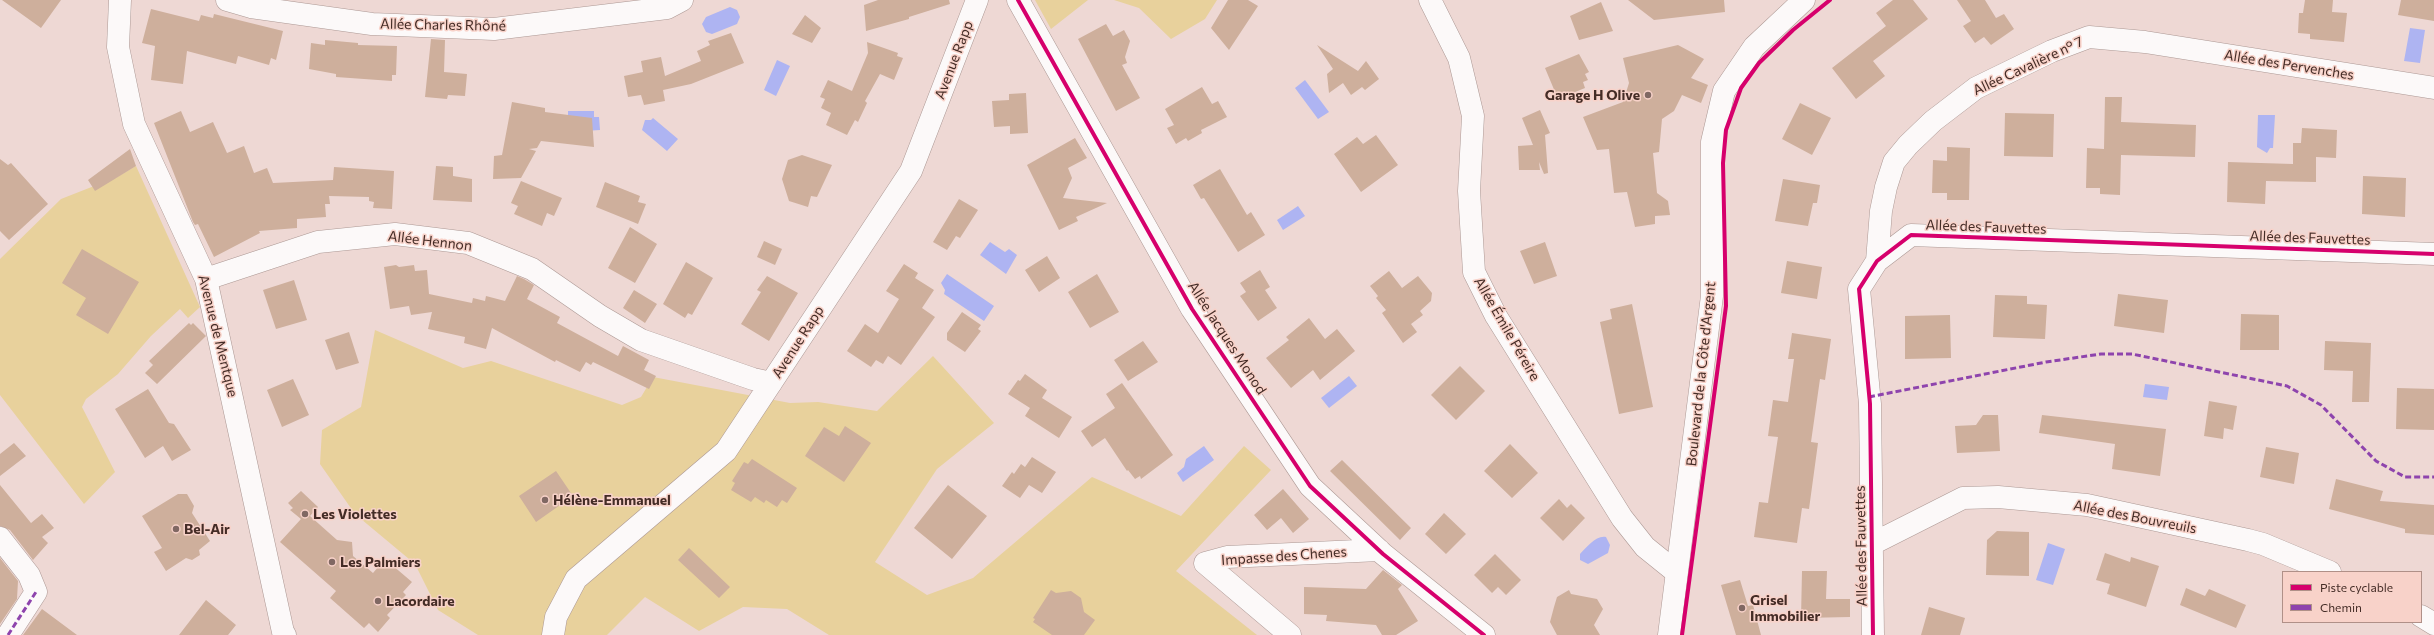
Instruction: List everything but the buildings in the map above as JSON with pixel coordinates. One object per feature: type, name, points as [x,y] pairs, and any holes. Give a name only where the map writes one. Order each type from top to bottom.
[{"type":"street","name":"Avenue de Mentque","points":[[120,0],[118,48],[134,124],[206,279],[285,635]]},
{"type":"street","name":"Allée Charles Rhôné","points":[[227,0],[251,7],[372,24],[494,29],[667,8],[682,0]]},
{"type":"street","name":"Avenue Rapp","points":[[553,635],[556,617],[576,580],[726,451],[911,171],[977,0]]},
{"type":"street","name":"Allée Jacques Monod","points":[[1018,0],[1192,309],[1310,486],[1379,550],[1484,635]]},
{"type":"street","name":"Allée Émile Péreire","points":[[1430,0],[1459,58],[1472,116],[1469,191],[1474,272],[1496,316],[1622,518],[1645,547],[1676,572]]},
{"type":"street","name":"Boulevard de la Côte d'Argent","points":[[1669,635],[1712,296],[1712,142],[1724,91],[1754,47],[1804,0]]},
{"type":"street","name":"Allée Cavalière n° 7","points":[[1877,261],[1881,211],[1894,162],[1933,121],[1976,88],[2052,51],[2089,37],[2145,42]]},
{"type":"street","name":"Allée des Pervenches","points":[[2145,42],[2434,88]]},
{"type":"street","name":"Allée Hennon","points":[[206,279],[318,242],[395,234],[468,243],[532,269],[600,316],[641,340],[753,379],[771,383]]},
{"type":"street","name":"Allée des Fauvettes","points":[[1873,635],[1870,404],[1859,289],[1877,261],[1911,235],[2434,254]]},
{"type":"street","name":"Allée des Bouvreuils","points":[[1872,544],[1963,498],[1998,498],[2087,505],[2241,539],[2263,544],[2328,571]]},
{"type":"street","points":[[0,538],[29,575],[36,592],[8,635]]},
{"type":"street","name":"Impasse des Chenes","points":[[1290,635],[1205,562],[1227,557],[1379,550]]},
{"type":"street","points":[[2422,617],[2434,624]]},
{"type":"shaded area","points":[[1035,0],[1088,0],[1051,29]]},
{"type":"shaded area","points":[[1114,0],[1217,0],[1205,19],[1171,39],[1139,8]]},
{"type":"shaded area","points":[[136,166],[200,307],[188,318],[180,309],[151,336],[118,374],[86,399],[82,407],[115,472],[84,504],[0,395],[0,259],[61,199],[117,177]]},
{"type":"shaded area","points":[[375,330],[463,368],[491,361],[622,405],[641,397],[653,377],[790,403],[818,402],[877,411],[933,356],[994,423],[937,469],[875,562],[927,595],[973,578],[1092,477],[1181,516],[1244,446],[1271,470],[1176,571],[1257,635],[829,635],[787,609],[743,607],[699,631],[645,597],[607,635],[478,635],[438,610],[415,564],[355,514],[320,464],[322,430],[361,407]]},
{"type":"water","points":[[730,7],[737,10],[740,17],[737,24],[712,34],[706,32],[702,24],[706,17]]},
{"type":"water","points":[[2410,28],[2425,30],[2420,63],[2404,61]]},
{"type":"water","points":[[777,60],[790,66],[776,96],[764,90]]},
{"type":"water","points":[[1305,80],[1329,112],[1318,119],[1295,88]]},
{"type":"water","points":[[568,111],[594,111],[594,117],[599,117],[600,130],[568,132]]},
{"type":"water","points":[[2258,115],[2275,115],[2273,148],[2270,148],[2267,153],[2257,147]]},
{"type":"water","points":[[653,118],[678,139],[667,151],[642,130],[645,120],[651,120]]},
{"type":"water","points":[[1298,206],[1305,216],[1283,230],[1277,220]]},
{"type":"water","points":[[990,242],[1005,252],[1009,249],[1017,255],[1006,274],[980,255]]},
{"type":"water","points":[[947,274],[994,306],[984,321],[944,294],[945,290],[941,283]]},
{"type":"water","points":[[1349,376],[1357,386],[1329,408],[1321,398]]},
{"type":"water","points":[[2145,384],[2169,387],[2167,400],[2143,397]]},
{"type":"water","points":[[1204,446],[1214,460],[1183,482],[1177,473],[1184,467],[1186,459]]},
{"type":"water","points":[[1606,537],[1610,545],[1608,553],[1588,564],[1580,560],[1580,554],[1592,542],[1599,538]]},
{"type":"water","points":[[2048,543],[2065,549],[2053,585],[2036,580]]},
{"type":"marked path","points":[[1869,397],[2046,362],[2101,354],[2132,354],[2287,386],[2321,405],[2376,461],[2405,477],[2434,477]]},
{"type":"marked path","points":[[8,635],[36,592]]},
{"type":"cycle path","points":[[1018,0],[1192,309],[1310,486],[1383,554],[1484,635]]},
{"type":"cycle path","points":[[1682,635],[1726,306],[1723,163],[1726,130],[1741,88],[1759,63],[1793,30],[1830,0]]},
{"type":"cycle path","points":[[1873,635],[1870,404],[1859,289],[1877,261],[1911,235],[2434,254]]},
{"type":"place","name":"Garage H Olive","points":[[1648,95]]},
{"type":"place","name":"Hélène-Emmanuel","points":[[545,500]]},
{"type":"place","name":"Les Violettes","points":[[305,514]]},
{"type":"place","name":"Bel-Air","points":[[176,529]]},
{"type":"place","name":"Les Palmiers","points":[[332,562]]},
{"type":"place","name":"Lacordaire","points":[[378,601]]},
{"type":"place","name":"Grisel Immobilier","points":[[1742,608]]}]
